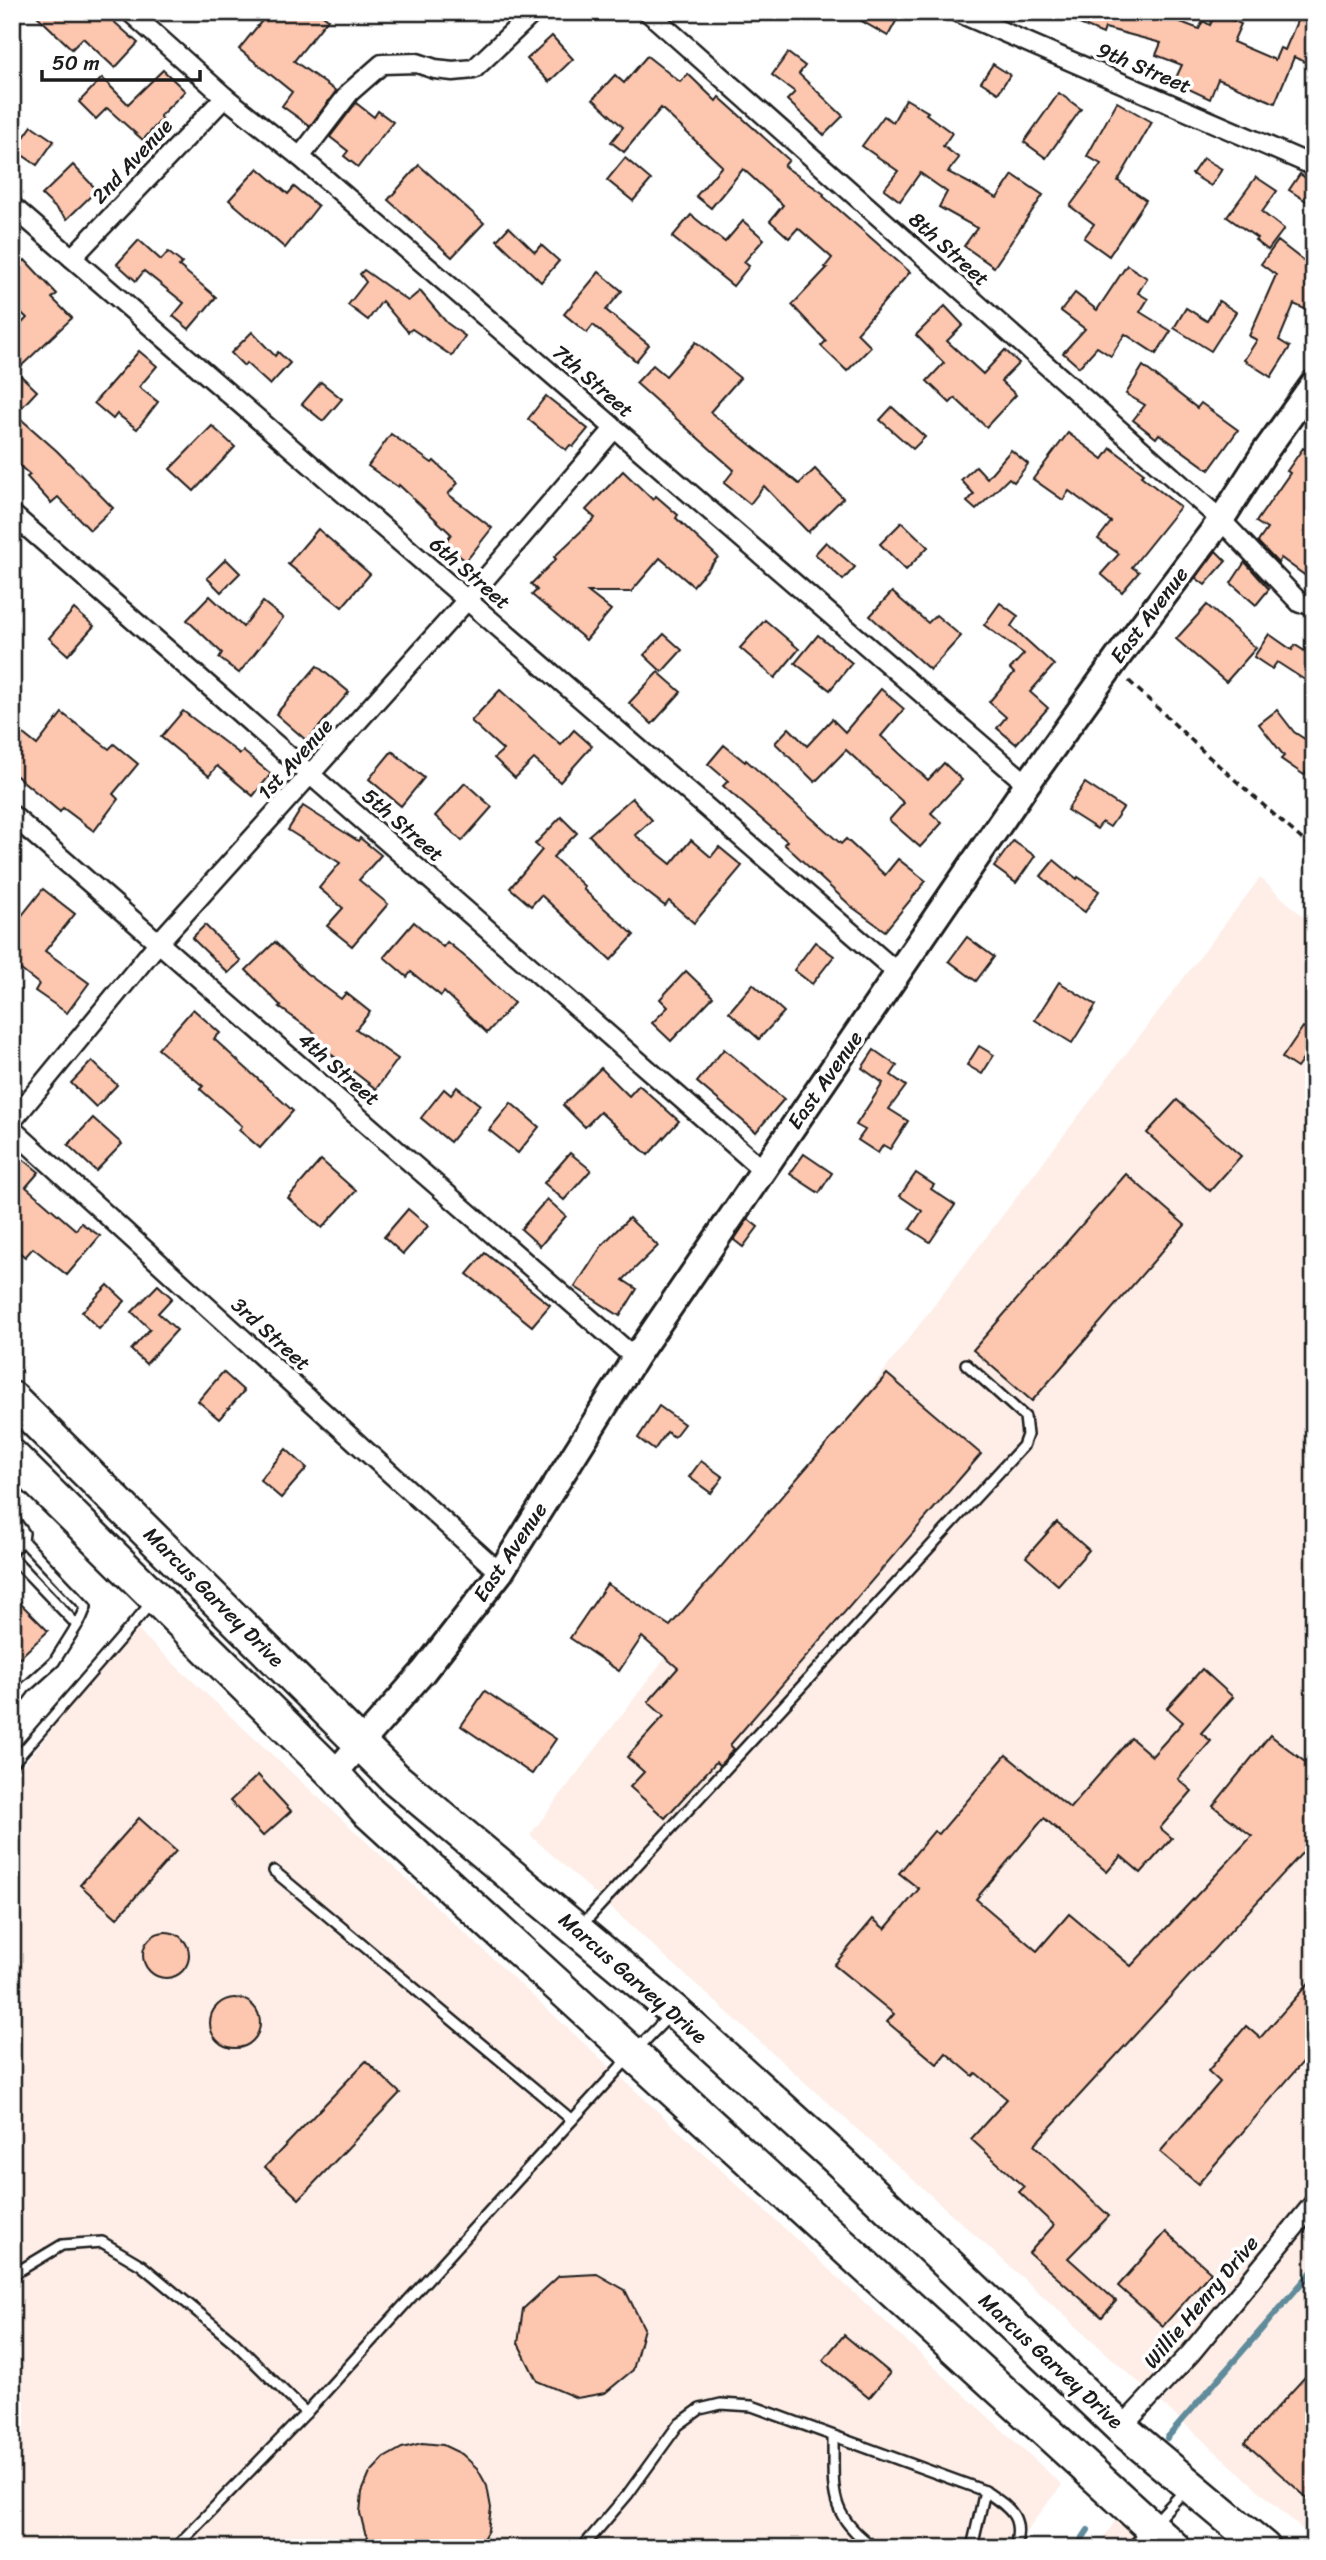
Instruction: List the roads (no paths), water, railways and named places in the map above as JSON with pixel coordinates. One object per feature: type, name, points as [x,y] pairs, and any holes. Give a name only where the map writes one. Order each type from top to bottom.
[{"type":"highway","name":"Marcus Garvey Drive","points":[[12,1398],[396,1779],[674,2011],[835,2157],[1141,2446],[1264,2548]]},
{"type":"highway","name":"Marcus Garvey Drive","points":[[12,1456],[334,1774],[367,1811],[1117,2499],[1152,2541]]},
{"type":"main road","name":"East Avenue","points":[[334,1774],[423,1672],[500,1573],[635,1358],[1027,784],[1221,520],[1314,383]]},
{"type":"street","name":"7th Street","points":[[130,12],[1027,784]]},
{"type":"street","points":[[300,157],[350,92],[382,64],[417,63],[453,71],[474,69],[534,12]]},
{"type":"street","name":"8th Street","points":[[648,12],[1221,520],[1307,608]]},
{"type":"street","name":"9th Street","points":[[957,12],[1314,166]]},
{"type":"street","name":"2nd Avenue","points":[[72,258],[225,96]]},
{"type":"street","name":"6th Street","points":[[12,206],[899,974]]},
{"type":"street","name":"1st Avenue","points":[[12,1121],[159,942],[467,600],[614,429]]},
{"type":"street","name":"5th Street","points":[[12,514],[764,1170]]},
{"type":"street","name":"4th Street","points":[[12,815],[635,1358]]},
{"type":"street","name":"3rd Street","points":[[12,1129],[500,1573]]},
{"type":"street","name":"Willie Henry Drive","points":[[1141,2446],[1190,2354],[1314,2203]]},
{"type":"lane","points":[[577,1930],[1023,1446],[1027,1435],[1025,1417],[966,1364]]},
{"type":"lane","points":[[12,1517],[24,1533],[23,1541],[12,1550]]},
{"type":"lane","points":[[12,1705],[25,1688],[54,1662],[84,1615],[86,1607],[23,1541]]},
{"type":"lane","points":[[12,1557],[76,1624]]},
{"type":"lane","points":[[12,1764],[155,1598]]},
{"type":"lane","points":[[274,1871],[572,2120]]},
{"type":"lane","points":[[175,2548],[306,2413],[674,2011]]},
{"type":"lane","points":[[12,2275],[62,2245],[102,2242],[141,2265],[234,2342],[306,2413]]},
{"type":"lane","points":[[582,2548],[628,2494],[678,2425],[700,2409],[721,2404],[752,2406],[985,2490],[1009,2508],[1016,2518],[1019,2533],[1015,2548]]},
{"type":"lane","points":[[833,2436],[835,2501],[843,2519],[857,2536],[875,2548]]},
{"type":"lane","points":[[1152,2541],[1190,2485]]},
{"type":"lane","points":[[968,2548],[973,2543],[985,2490]]},
{"type":"waterway","points":[[1167,2438],[1314,2269]]},
{"type":"waterway","points":[[1076,2548],[1088,2530]]}]
